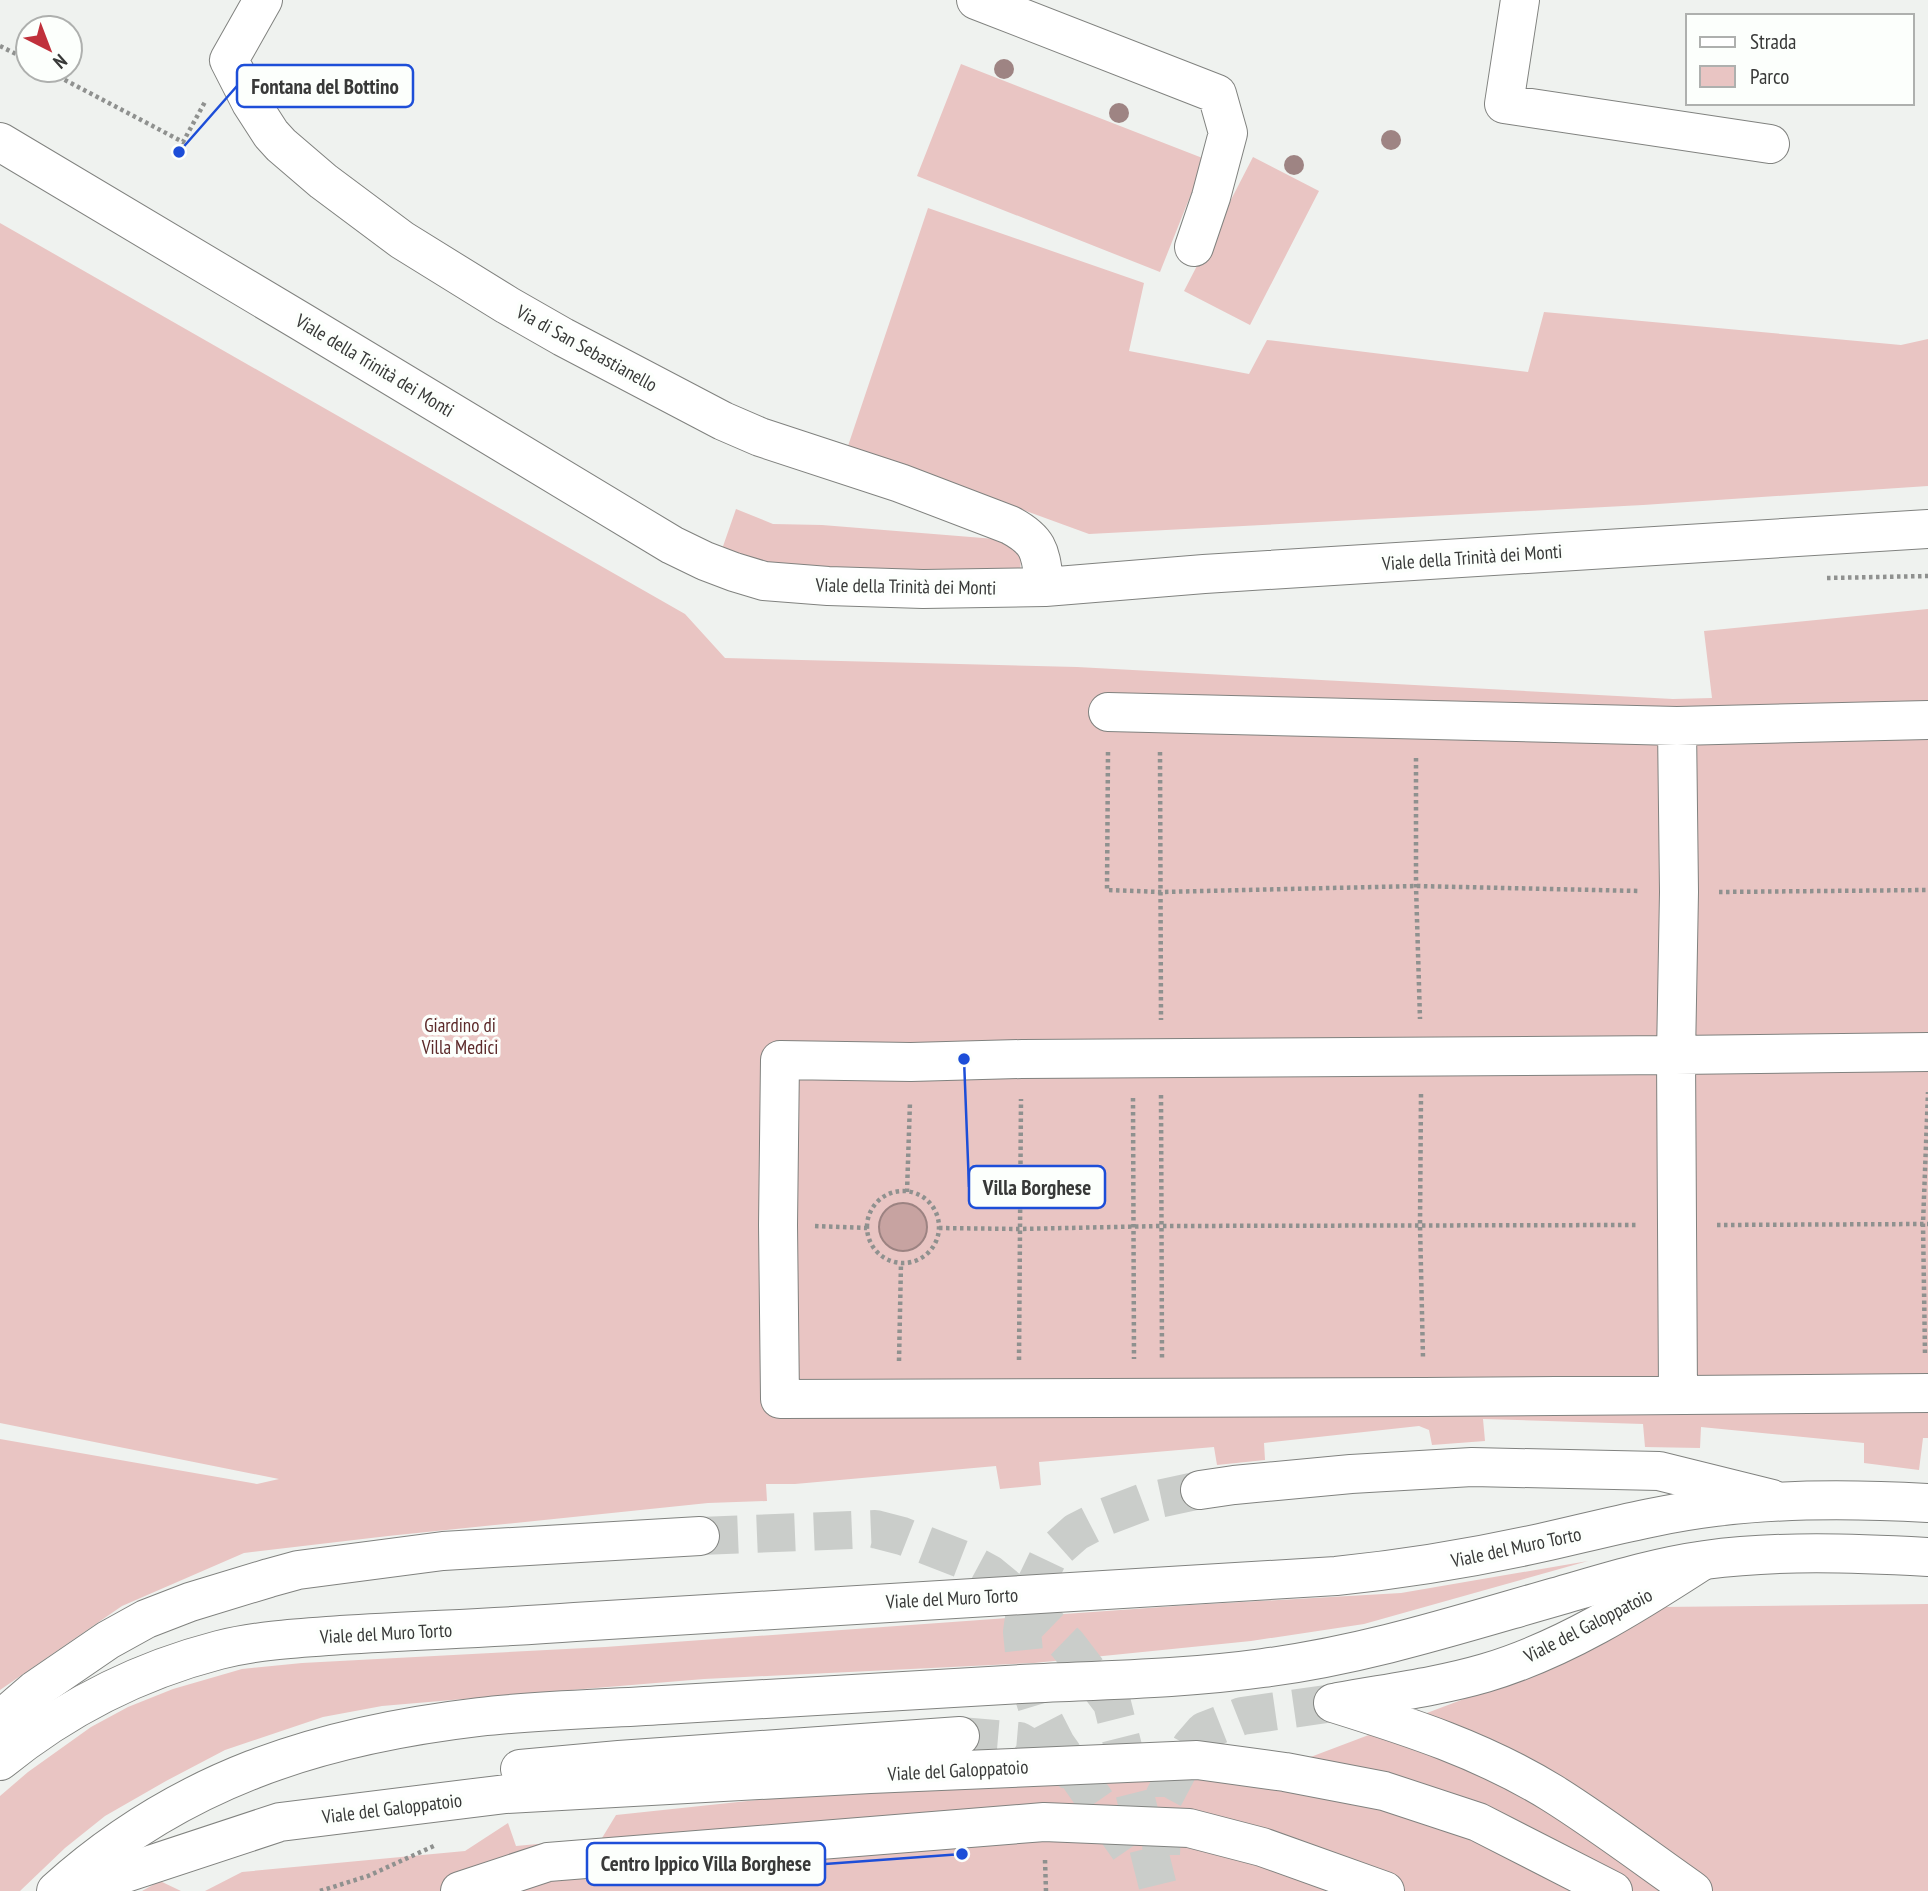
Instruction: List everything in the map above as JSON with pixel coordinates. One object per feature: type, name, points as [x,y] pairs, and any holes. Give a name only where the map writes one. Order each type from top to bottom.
[{"type":"street","name":"Via di San Sebastianello","points":[[263,0],[229,60],[251,103],[271,134],[333,188],[402,240],[563,337],[723,421],[791,448],[900,483],[1010,525],[1030,537],[1040,555],[1045,587]]},
{"type":"street","points":[[976,0],[1217,94],[1228,133],[1194,247]]},
{"type":"street","points":[[1520,0],[1504,104],[1770,144]]},
{"type":"street","name":"Viale della Trinità dei Monti","points":[[0,142],[672,545],[705,561],[764,580],[828,586],[923,589],[1045,587],[1218,573],[1928,529]]},
{"type":"street","points":[[1108,712],[1677,726],[1928,719]]},
{"type":"street","points":[[1677,726],[1678,1394]]},
{"type":"street","points":[[1927,1393],[780,1399],[778,1225],[780,1060],[911,1062],[1928,1052]]},
{"type":"street","points":[[1200,1490],[1351,1474],[1472,1467],[1659,1471],[1778,1501]]},
{"type":"street","name":"Viale del Muro Torto","points":[[0,1761],[51,1723],[98,1696],[165,1666],[239,1646],[387,1632],[1336,1576],[1402,1570],[1684,1512],[1778,1501],[1832,1499],[1928,1503]]},
{"type":"street","points":[[0,1720],[35,1690],[108,1640],[146,1619],[203,1598],[298,1570],[443,1551],[700,1536]]},
{"type":"street","points":[[55,1891],[125,1836],[199,1793],[265,1763],[377,1733],[483,1717],[804,1696],[1155,1678],[1257,1669],[1376,1648],[1628,1576],[1704,1560],[1841,1553],[1928,1557]]},
{"type":"street","name":"Viale del Galoppatoio","points":[[1693,1891],[1552,1793],[1514,1772],[1424,1732],[1333,1703],[1451,1681],[1526,1658],[1606,1620],[1704,1560]]},
{"type":"street","name":"Viale del Galoppatoio","points":[[78,1891],[305,1811],[355,1795],[404,1785],[482,1773],[619,1760],[960,1736]]},
{"type":"street","name":"Viale del Galoppatoio","points":[[280,1822],[506,1794],[1197,1760],[1285,1772],[1384,1791],[1478,1822],[1613,1891]]},
{"type":"street","points":[[460,1891],[548,1862],[1044,1822],[1189,1828],[1262,1847],[1385,1891]]},
{"type":"path","points":[[73,84],[183,142],[205,103]]},
{"type":"path","points":[[1108,712],[1107,890],[1161,892],[1416,886],[1679,892],[1928,890]]},
{"type":"path","points":[[1019,1397],[1022,1059]]},
{"type":"path","points":[[1133,1059],[1134,1398]]},
{"type":"path","points":[[906,1192],[911,1062]]},
{"type":"path","points":[[1927,1393],[1925,1224],[1928,1091]]},
{"type":"path","points":[[906,1192],[917,1194],[926,1200],[938,1217],[939,1228],[932,1249],[913,1262],[901,1264],[881,1256],[873,1248],[867,1227],[875,1205],[884,1197],[906,1192]]},
{"type":"path","points":[[939,1228],[1019,1230],[1134,1227],[1925,1224]]},
{"type":"path","points":[[778,1225],[867,1227]]},
{"type":"path","points":[[899,1398],[901,1264]]},
{"type":"path","points":[[320,1891],[368,1877],[438,1844]]},
{"type":"green space","points":[[961,64],[1205,159],[1160,272],[917,176]]},
{"type":"green space","points":[[1253,157],[1319,191],[1250,325],[1184,291]]},
{"type":"green space","points":[[928,208],[1144,283],[1129,351],[1249,374],[1267,340],[1528,372],[1544,312],[1901,345],[1928,339],[1928,486],[1643,505],[1089,534],[848,446]]},
{"type":"green space","name":"Giardino di Villa Medici","points":[[0,223],[685,614],[725,658],[1077,667],[1673,699],[1712,698],[1704,631],[1928,609],[1928,1438],[1923,1438],[1919,1470],[1864,1463],[1864,1443],[1701,1427],[1700,1448],[1645,1447],[1643,1424],[1483,1419],[1485,1441],[1432,1445],[1429,1430],[1419,1426],[1264,1443],[1265,1460],[1217,1465],[1214,1447],[1039,1462],[1041,1485],[1000,1489],[996,1466],[795,1484],[766,1484],[767,1501],[708,1503],[244,1553],[122,1606],[0,1690],[0,1439],[257,1484],[279,1479],[0,1423]]},
{"type":"green space","points":[[736,509],[773,524],[822,525],[1008,540],[1021,555],[1020,578],[776,569],[721,552]]},
{"type":"green space","points":[[1588,1561],[1364,1624],[1251,1641],[1034,1663],[704,1679],[382,1706],[323,1717],[225,1750],[166,1781],[105,1816],[65,1848],[20,1891],[0,1891],[0,1796],[28,1772],[91,1727],[128,1707],[173,1689],[242,1669],[1401,1593]]},
{"type":"green space","points":[[1928,1604],[1928,1891],[205,1891],[242,1872],[465,1851],[508,1823],[516,1846],[602,1838],[616,1815],[898,1785],[1300,1761],[1527,1675],[1660,1607]]},
{"type":"green space","points":[[160,1881],[181,1891],[142,1891]]},
{"type":"shaded area","points":[[903,1203],[920,1210],[927,1227],[920,1244],[903,1251],[886,1244],[879,1227],[886,1210]]},
{"type":"tunnel","points":[[1129,1849],[1056,1744],[1037,1707],[1026,1671],[1022,1632],[1026,1604],[1049,1556],[1076,1532],[1107,1516],[1144,1502],[1200,1490]]},
{"type":"tunnel","points":[[700,1536],[875,1529],[902,1536],[964,1560],[990,1574],[1067,1644],[1112,1703],[1159,1891]]},
{"type":"tunnel","points":[[1161,1854],[1164,1797],[1191,1746],[1204,1731],[1242,1716],[1333,1703]]},
{"type":"tunnel","points":[[960,1736],[1019,1741],[1072,1772]]},
{"type":"place","name":"Fontana del Bottino","points":[[179,152]]},
{"type":"place","name":"Villa Borghese","points":[[964,1059]]},
{"type":"place","name":"Centro Ippico Villa Borghese","points":[[962,1854]]}]
